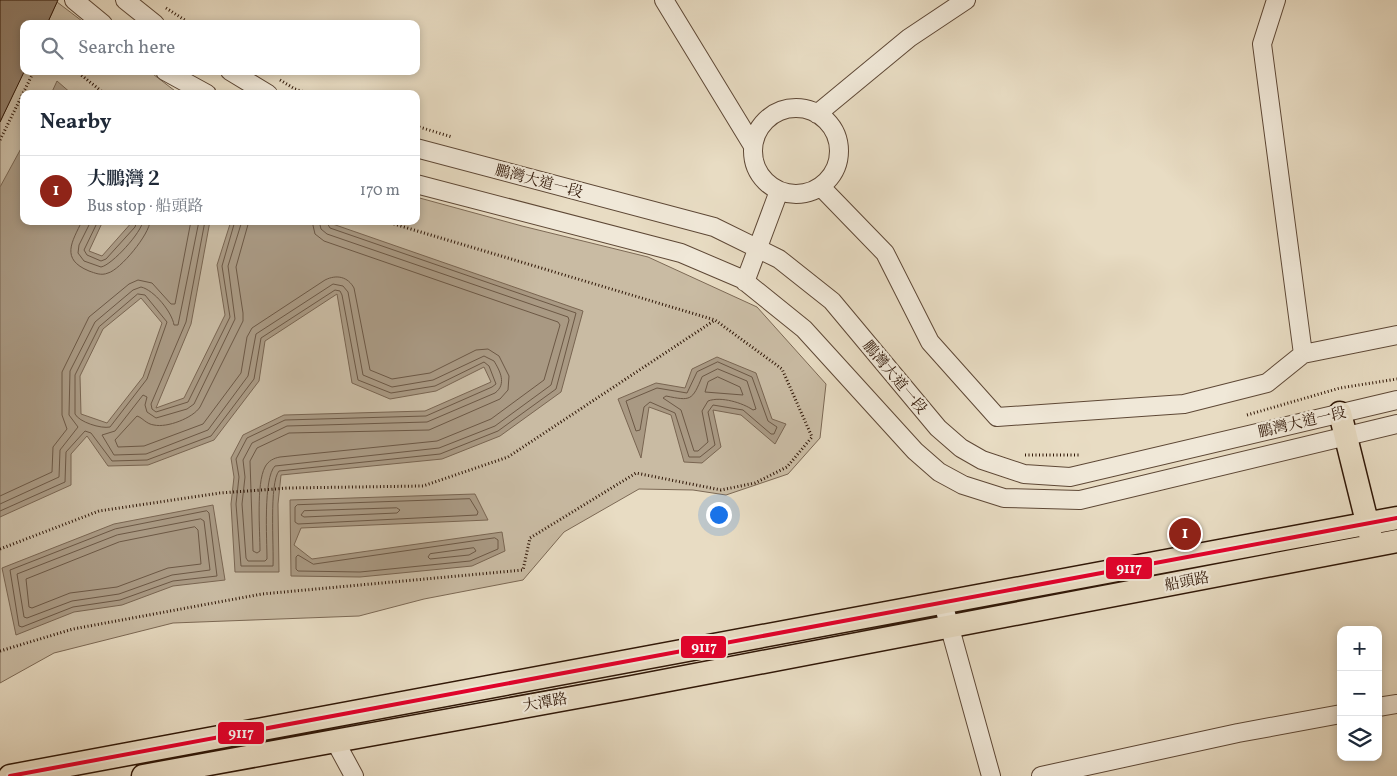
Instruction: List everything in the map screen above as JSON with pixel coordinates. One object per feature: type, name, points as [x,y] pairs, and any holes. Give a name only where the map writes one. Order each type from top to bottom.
[{"type":"main road","points":[[1340,413],[1373,546]]},
{"type":"main road","name":"船頭路","points":[[943,603],[1397,518]]},
{"type":"main road","name":"船頭路","points":[[947,626],[1397,541]]},
{"type":"main road","name":"大潭路","points":[[10,776],[943,603]]},
{"type":"main road","name":"大潭路","points":[[143,776],[947,626]]},
{"type":"street","points":[[74,0],[98,20]]},
{"type":"street","points":[[126,0],[150,20]]},
{"type":"street","points":[[664,0],[753,146]]},
{"type":"street","points":[[817,114],[909,38],[966,0]]},
{"type":"street","points":[[1276,0],[1262,44],[1303,354]]},
{"type":"street","points":[[172,75],[200,90]]},
{"type":"street","points":[[237,75],[261,90]]},
{"type":"street","points":[[790,109],[804,109],[817,114],[828,122],[836,135],[839,149],[838,163],[831,176],[821,187],[808,193],[793,194],[779,191],[767,184],[758,173],[754,160],[753,146],[761,127],[777,113],[790,109]]},
{"type":"street","name":"鵬灣大道一段","points":[[420,149],[714,227],[779,259],[832,301],[938,428],[961,448],[982,460],[1024,474],[1070,477],[1397,400]]},
{"type":"street","name":"鵬灣大道一段","points":[[420,185],[681,252],[745,282],[804,329],[915,451],[940,472],[963,485],[1004,498],[1080,500],[1397,424]]},
{"type":"street","points":[[821,187],[885,253],[930,342],[997,417],[1184,404],[1267,383],[1303,354],[1397,334]]},
{"type":"street","points":[[745,282],[779,191]]},
{"type":"street","points":[[943,603],[947,626],[990,776]]},
{"type":"street","points":[[1382,706],[1397,704]]},
{"type":"street","points":[[1041,776],[1238,733],[1337,715]]},
{"type":"street","points":[[335,741],[354,776]]},
{"type":"path","points":[[161,5],[185,20]]},
{"type":"path","points":[[25,90],[32,75]]},
{"type":"path","points":[[81,75],[100,90]]},
{"type":"path","points":[[274,76],[298,90]]},
{"type":"path","points":[[0,140],[20,99]]},
{"type":"path","points":[[0,651],[73,629],[262,594],[522,570],[530,538],[636,473],[721,490],[755,483],[787,467],[812,437],[782,369],[715,320],[397,225]]},
{"type":"path","points":[[0,549],[99,511],[220,493],[288,488],[423,486],[508,457],[715,320]]},
{"type":"shaded area","points":[[57,2],[81,20],[49,20]]},
{"type":"shaded area","points":[[22,75],[154,75],[174,90],[20,90],[20,225],[420,225],[420,198],[522,226],[648,257],[757,307],[826,384],[820,438],[788,474],[726,495],[693,490],[639,489],[564,532],[523,580],[424,599],[359,616],[173,623],[54,653],[0,683],[0,122]]},
{"type":"water","points":[[57,81],[67,90],[53,90]]},
{"type":"water","points":[[20,150],[20,225],[101,225],[89,251],[102,256],[129,225],[209,225],[191,324],[156,408],[184,398],[225,315],[217,265],[230,225],[336,225],[583,311],[561,392],[500,436],[442,459],[281,475],[278,504],[279,572],[235,572],[231,504],[234,477],[231,458],[243,435],[284,415],[425,411],[491,382],[484,367],[436,391],[390,399],[352,383],[337,294],[265,341],[259,381],[214,440],[148,465],[108,466],[87,436],[71,454],[71,485],[0,517],[0,187]],"holes":[[[141,298],[162,323],[143,377],[107,423],[81,414],[80,376],[103,329]]]},
{"type":"water","points":[[717,357],[756,373],[772,419],[786,424],[775,444],[741,415],[713,410],[721,447],[702,463],[684,462],[671,415],[649,407],[641,458],[618,399],[656,383],[685,388],[692,369]]},
{"type":"water","points":[[475,494],[488,520],[301,528],[294,545],[312,559],[502,532],[505,551],[472,566],[360,577],[291,576],[290,500]]},
{"type":"water","points":[[213,505],[225,580],[173,586],[122,605],[74,612],[16,635],[2,568],[114,524]]},
{"type":"building","points":[[0,0],[58,0],[49,20],[20,20],[20,75],[23,75],[0,122]]},
{"type":"transit line","name":"9117","points":[[10,776],[1397,518]]},
{"type":"place","name":"大鵬灣２","points":[[1185,534]]}]
